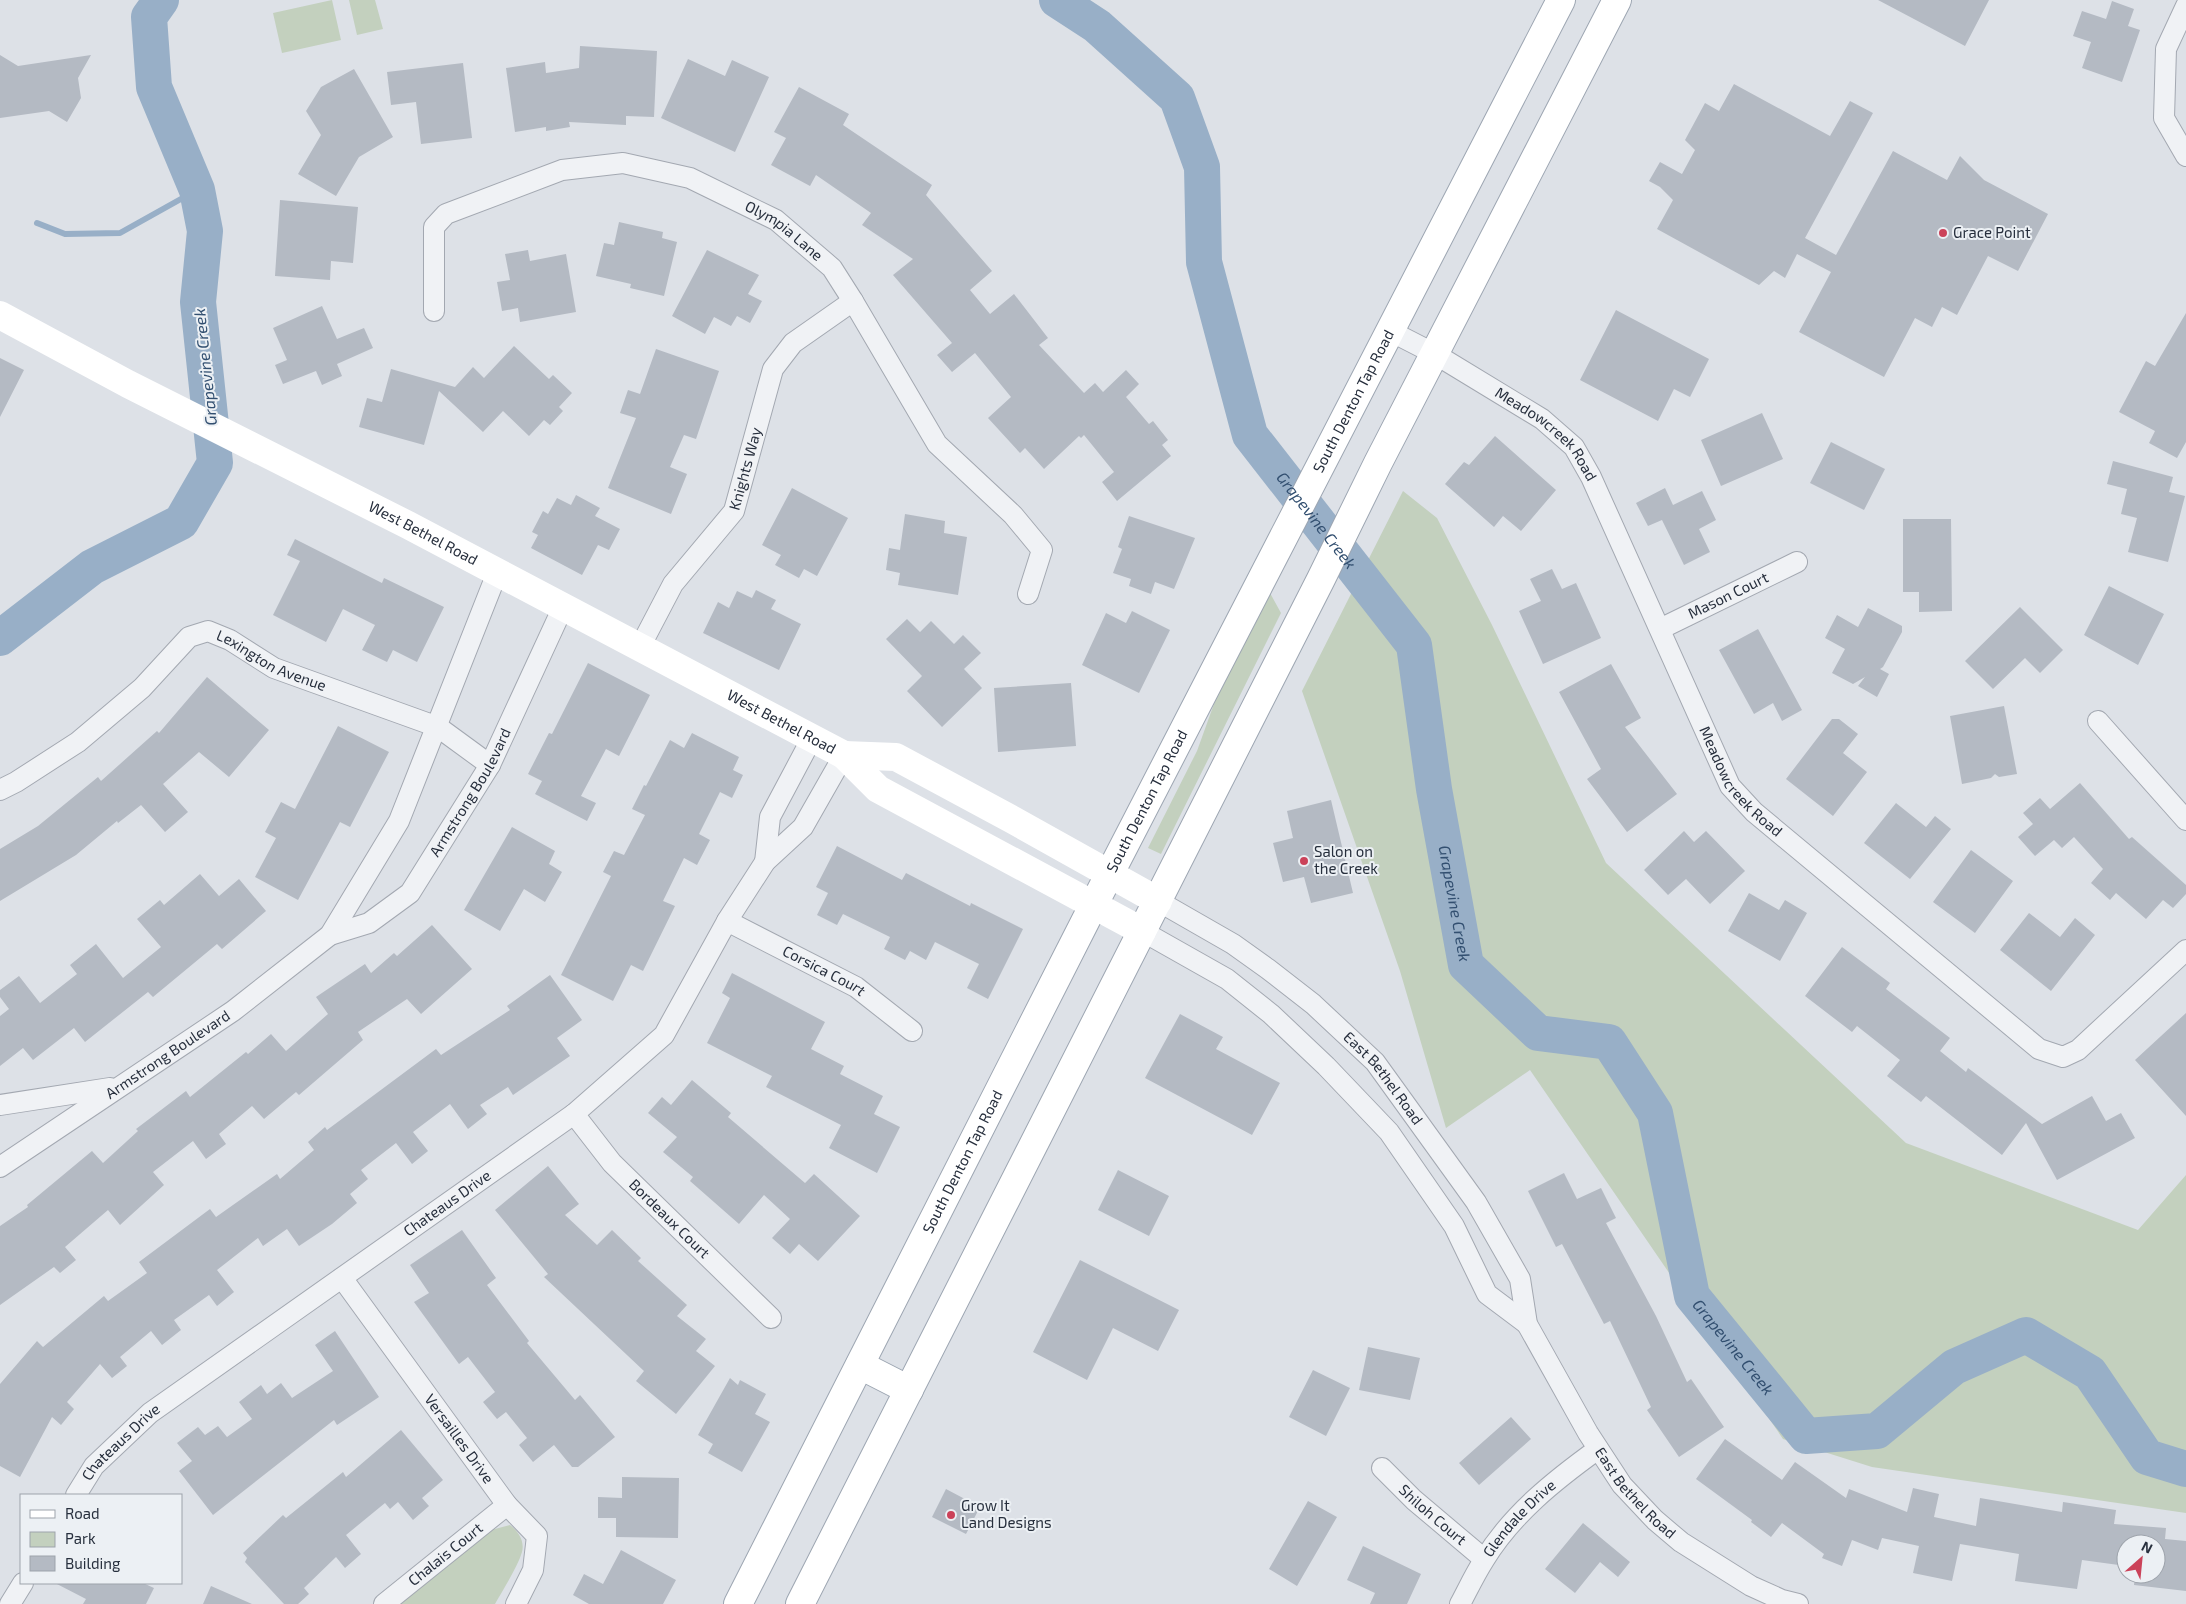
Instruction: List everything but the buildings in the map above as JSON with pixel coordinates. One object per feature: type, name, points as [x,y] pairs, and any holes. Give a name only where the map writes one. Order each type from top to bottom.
[{"type":"main road","name":"South Denton Tap Road","points":[[738,1604],[1093,906],[1561,0]]},
{"type":"main road","points":[[800,1604],[1394,433],[1617,0]]},
{"type":"main road","name":"West Bethel Road","points":[[0,315],[128,384],[408,525],[844,755],[878,789],[1142,931]]},
{"type":"main road","name":"West Bethel Road","points":[[844,755],[896,757],[1158,901]]},
{"type":"main road","points":[[860,1365],[909,1390]]},
{"type":"street","points":[[2186,6],[2166,49],[2164,118],[2186,156]]},
{"type":"street","name":"Olympia Lane","points":[[434,310],[434,227],[446,214],[562,170],[623,163],[690,178],[776,220],[832,268],[937,444],[1013,515],[1042,550],[1028,594]]},
{"type":"street","name":"Knights Way","points":[[640,647],[673,584],[734,511],[773,369],[793,343],[853,301]]},
{"type":"street","name":"Meadowcreek Road","points":[[1390,331],[1435,354],[1542,419],[1574,447],[1592,478],[1730,786],[1754,812],[2039,1049],[2063,1057],[2078,1050],[2186,950]]},
{"type":"street","name":"Mason Court","points":[[1660,629],[1797,562]]},
{"type":"street","name":"Armstrong Boulevard","points":[[0,1167],[233,1010],[330,934],[399,821],[438,727],[497,573]]},
{"type":"street","name":"Armstrong Boulevard","points":[[330,934],[369,923],[410,893],[490,764],[563,607]]},
{"type":"street","name":"Lexington Avenue","points":[[0,790],[16,782],[78,742],[142,688],[189,637],[208,631],[230,640],[274,668],[438,727],[490,764]]},
{"type":"street","points":[[2098,721],[2186,820]]},
{"type":"street","name":"Chateaus Drive","points":[[765,862],[770,817],[812,738]]},
{"type":"street","name":"Chateaus Drive","points":[[77,1494],[94,1466],[150,1412],[574,1114],[664,1035],[727,921],[765,862],[803,828],[844,755]]},
{"type":"street","name":"East Bethel Road","points":[[1158,901],[1233,944],[1268,969],[1314,1004],[1375,1062],[1476,1202],[1520,1279],[1527,1324],[1598,1448],[1622,1485],[1655,1520],[1681,1542],[1751,1586],[1782,1600],[1798,1604]]},
{"type":"street","name":"Corsica Court","points":[[727,921],[856,987],[912,1031]]},
{"type":"street","name":"East Bethel Road","points":[[1142,931],[1228,979],[1271,1014],[1326,1066],[1394,1140],[1454,1226],[1487,1294],[1527,1324]]},
{"type":"street","points":[[0,1105],[117,1087]]},
{"type":"street","name":"Bordeaux Court","points":[[574,1114],[612,1163],[771,1318]]},
{"type":"street","name":"Versailles Drive","points":[[342,1278],[507,1504],[537,1536],[533,1570],[516,1604]]},
{"type":"street","name":"Glendale Drive","points":[[1460,1604],[1484,1559],[1534,1499],[1560,1476],[1598,1448]]},
{"type":"street","name":"Shiloh Court","points":[[1382,1468],[1414,1500],[1484,1559]]},
{"type":"street","name":"Chalais Court","points":[[384,1604],[507,1504]]},
{"type":"street","points":[[10,1604],[22,1584]]},
{"type":"green space","points":[[332,0],[341,40],[282,53],[273,13]]},
{"type":"green space","points":[[349,0],[375,0],[383,29],[357,35]]},
{"type":"green space","points":[[1403,491],[1437,518],[1492,625],[1606,863],[1906,1143],[2138,1230],[2186,1175],[2186,1513],[1872,1467],[1783,1439],[1530,1070],[1446,1128],[1400,971],[1302,691]]},
{"type":"green space","points":[[1270,593],[1281,613],[1161,854],[1148,848],[1197,751],[1219,690]]},
{"type":"green space","points":[[510,1525],[520,1537],[523,1548],[514,1571],[495,1604],[396,1604],[491,1530]]},
{"type":"waterway","name":"Grapevine Creek","points":[[0,638],[92,567],[181,522],[215,463],[198,302],[205,231],[197,190],[154,87],[149,17],[161,0]]},
{"type":"waterway","name":"Grapevine Creek","points":[[1057,0],[1097,26],[1177,98],[1202,167],[1204,262],[1250,435],[1414,645],[1434,789],[1466,965],[1538,1033],[1609,1042],[1655,1113],[1692,1296],[1806,1436],[1877,1431],[1954,1367],[2026,1335],[2090,1373],[2147,1457],[2186,1469]]},
{"type":"waterway","points":[[37,223],[65,234],[120,233],[197,190]]},
{"type":"place","name":"Grace Point","points":[[1943,233]]},
{"type":"place","name":"Salon on the Creek","points":[[1304,861]]},
{"type":"place","name":"Grow It Land Designs","points":[[951,1515]]}]
